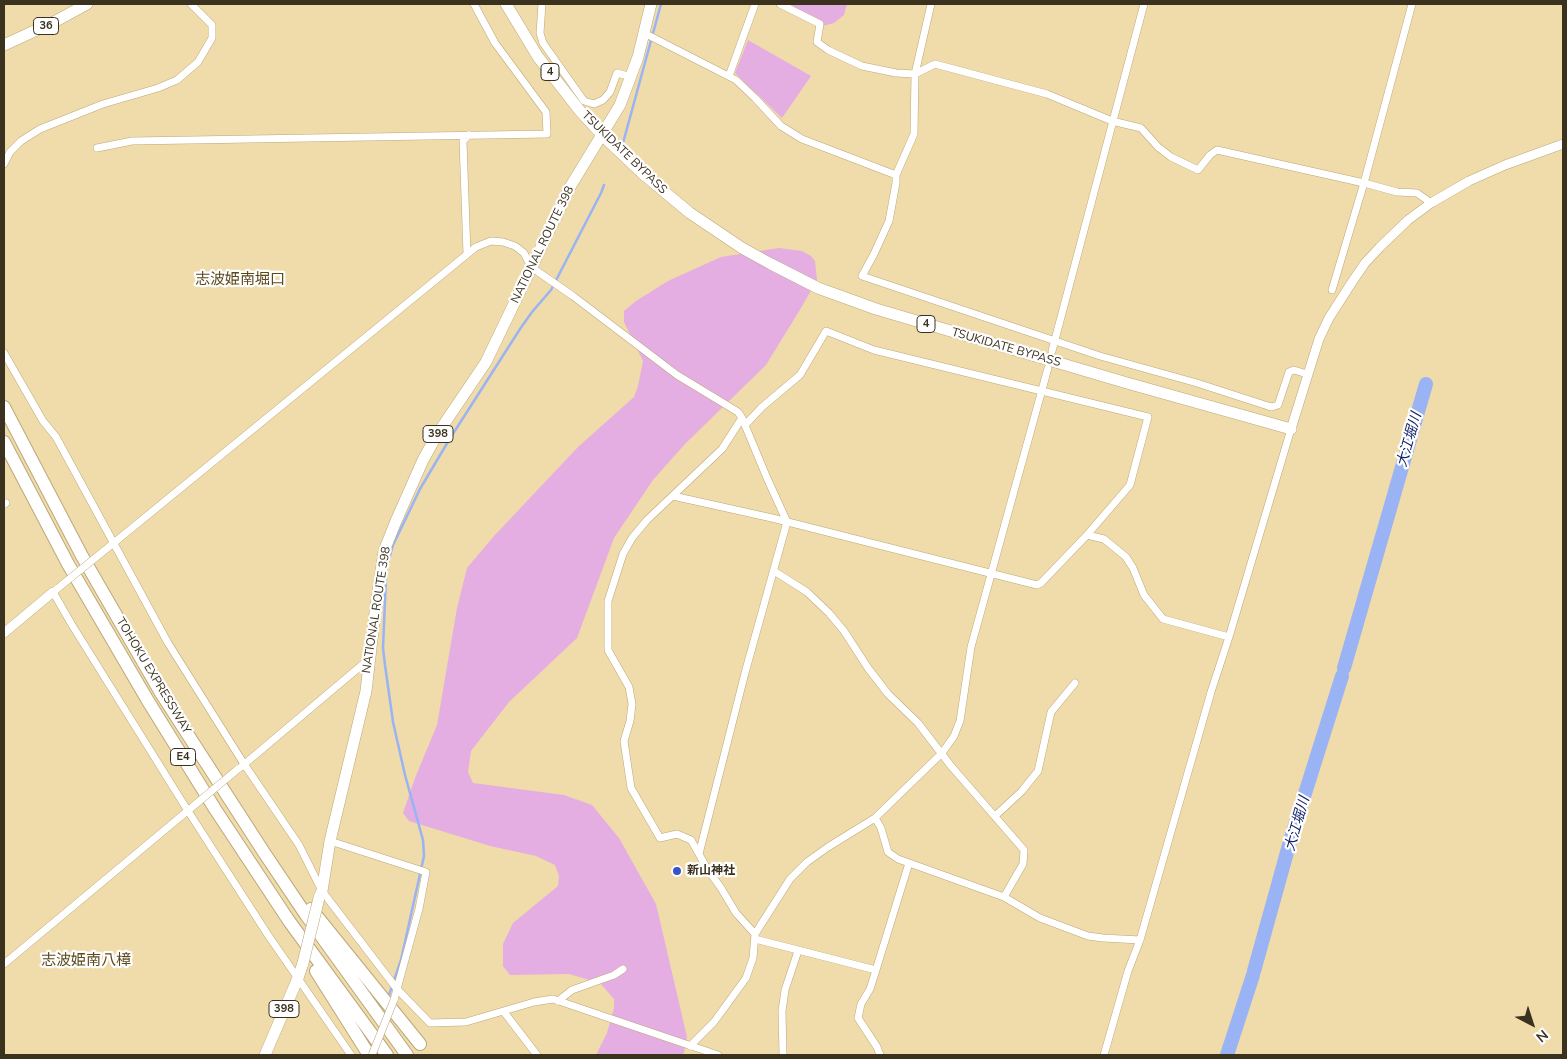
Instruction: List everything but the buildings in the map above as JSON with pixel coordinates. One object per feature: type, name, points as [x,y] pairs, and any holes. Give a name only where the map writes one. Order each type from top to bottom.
[{"type":"highway","name":"TOHOKU EXPRESSWAY","points":[[4,407],[82,556],[161,693],[263,851],[407,1055]]},
{"type":"highway","name":"TOHOKU EXPRESSWAY","points":[[4,442],[68,564],[148,701],[260,878],[387,1055]]},
{"type":"highway","points":[[263,851],[420,1044]]},
{"type":"highway","points":[[260,878],[287,925],[371,1055]]},
{"type":"main road","name":"36","points":[[4,45],[87,4]]},
{"type":"main road","name":"TSUKIDATE BYPASS","points":[[506,4],[538,57],[580,111],[602,134],[643,174],[690,213],[742,248],[818,288],[907,319],[1291,429]]},
{"type":"main road","name":"NATIONAL ROUTE 398","points":[[265,1055],[298,978],[320,895],[330,841],[366,691],[384,551],[396,521],[438,433],[486,362],[570,187],[620,105],[648,34],[651,4]]},
{"type":"street","points":[[4,164],[10,152],[21,141],[40,129],[103,104],[158,88],[176,80],[198,62],[212,38],[212,25],[191,4]]},
{"type":"street","points":[[97,148],[132,141],[547,134],[546,112],[495,43],[474,4]]},
{"type":"street","points":[[542,4],[540,33],[543,43],[584,101],[594,104],[603,100],[610,92],[617,73],[632,77]]},
{"type":"street","points":[[729,76],[755,4]]},
{"type":"street","points":[[780,4],[820,24],[817,42],[828,50],[862,66],[896,73],[915,74],[935,64],[1047,94],[1112,121],[1141,128],[1158,147],[1171,157],[1198,170],[1210,155],[1217,150],[1364,182],[1397,192],[1416,193],[1431,203]]},
{"type":"street","points":[[931,4],[915,74],[914,134],[896,175],[889,220],[862,276],[1100,356],[1197,383],[1272,407],[1280,402],[1289,372],[1294,370],[1307,374]]},
{"type":"street","points":[[1052,351],[1144,4]]},
{"type":"street","points":[[1332,290],[1364,182],[1412,4]]},
{"type":"street","points":[[648,34],[736,80],[781,126],[802,139],[896,175]]},
{"type":"street","points":[[467,254],[463,141],[469,135]]},
{"type":"street","points":[[1104,1055],[1128,971],[1140,940],[1211,692],[1307,374],[1319,339],[1329,318],[1361,270],[1394,233],[1431,203],[1469,181],[1505,165],[1563,144]]},
{"type":"street","points":[[4,633],[467,254],[476,247],[491,241],[503,242],[514,246],[524,253],[531,267],[677,375],[738,412],[788,522],[699,854]]},
{"type":"street","points":[[673,496],[788,522],[1037,585],[1087,535],[1130,485],[1148,417],[874,350],[826,331],[800,375],[744,422],[722,449],[647,520],[632,538],[623,554],[608,601],[608,650],[629,687],[632,704],[630,721],[624,741],[631,788],[660,838],[677,834],[691,840],[736,913],[755,936],[798,951],[876,970]]},
{"type":"street","points":[[4,353],[43,420],[56,438],[112,544],[241,767],[299,845],[320,895],[396,988],[430,1023],[466,1022],[534,1002],[553,999],[718,1055]]},
{"type":"street","points":[[690,1046],[714,1022],[746,978],[753,958],[755,936],[790,879],[807,862],[875,818],[942,753],[954,736],[960,721],[972,647],[1048,368]]},
{"type":"street","points":[[1087,535],[1104,539],[1126,556],[1144,594],[1163,619],[1229,637]]},
{"type":"street","points":[[774,571],[808,592],[829,613],[844,631],[868,668],[888,694],[908,712],[1024,850],[1023,864],[1004,897]]},
{"type":"street","points":[[55,590],[126,713],[190,809],[268,935],[351,1055]]},
{"type":"street","points":[[4,964],[369,659]]},
{"type":"street","points":[[995,816],[1038,771],[1051,712],[1075,683]]},
{"type":"street","points":[[875,818],[881,828],[888,852],[908,864],[1004,897],[1040,918],[1088,936],[1140,940]]},
{"type":"street","points":[[330,841],[426,872],[394,1000],[371,1055]]},
{"type":"street","points":[[880,1055],[877,1047],[858,1018],[861,1004],[870,989],[908,864]]},
{"type":"street","points":[[783,1055],[782,1011],[785,990],[798,951]]},
{"type":"street","points":[[558,1001],[572,990],[614,975],[623,968]]},
{"type":"street","points":[[504,1012],[537,1055]]},
{"type":"shaded area","points":[[791,4],[847,4],[844,15],[834,23],[819,27],[812,24]]},
{"type":"shaded area","points":[[748,40],[811,76],[782,118],[735,73]]},
{"type":"shaded area","points":[[779,248],[802,251],[811,256],[815,261],[817,280],[801,308],[766,365],[685,444],[653,480],[614,538],[577,638],[509,702],[471,751],[468,772],[473,783],[564,795],[592,805],[619,838],[656,904],[687,1037],[684,1053],[682,1055],[596,1055],[607,1033],[614,1008],[614,999],[600,983],[569,974],[510,975],[503,966],[503,944],[513,923],[558,886],[559,876],[555,865],[536,856],[490,846],[409,821],[403,813],[437,725],[457,608],[467,568],[494,536],[578,447],[634,397],[643,361],[624,322],[624,311],[636,301],[668,281],[721,257]]},
{"type":"waterway","points":[[623,143],[661,4]]},
{"type":"waterway","points":[[387,566],[393,545],[420,489],[520,329],[551,290],[604,185]]},
{"type":"waterway","name":"大江堀川","points":[[1344,668],[1426,384]]},
{"type":"waterway","points":[[386,577],[383,648],[385,665],[393,722],[423,840],[424,856],[401,960],[389,995]]},
{"type":"waterway","name":"大江堀川","points":[[1254,971],[1291,838],[1342,676]]},
{"type":"waterway","name":"大江堀川","points":[[1227,1055],[1253,975]]},
{"type":"place","name":"新山神社","points":[[677,871]]},
{"type":"district","name":"志波姫南堀口","points":[[240,280]]},
{"type":"district","name":"志波姫南八樟","points":[[86,961]]}]
